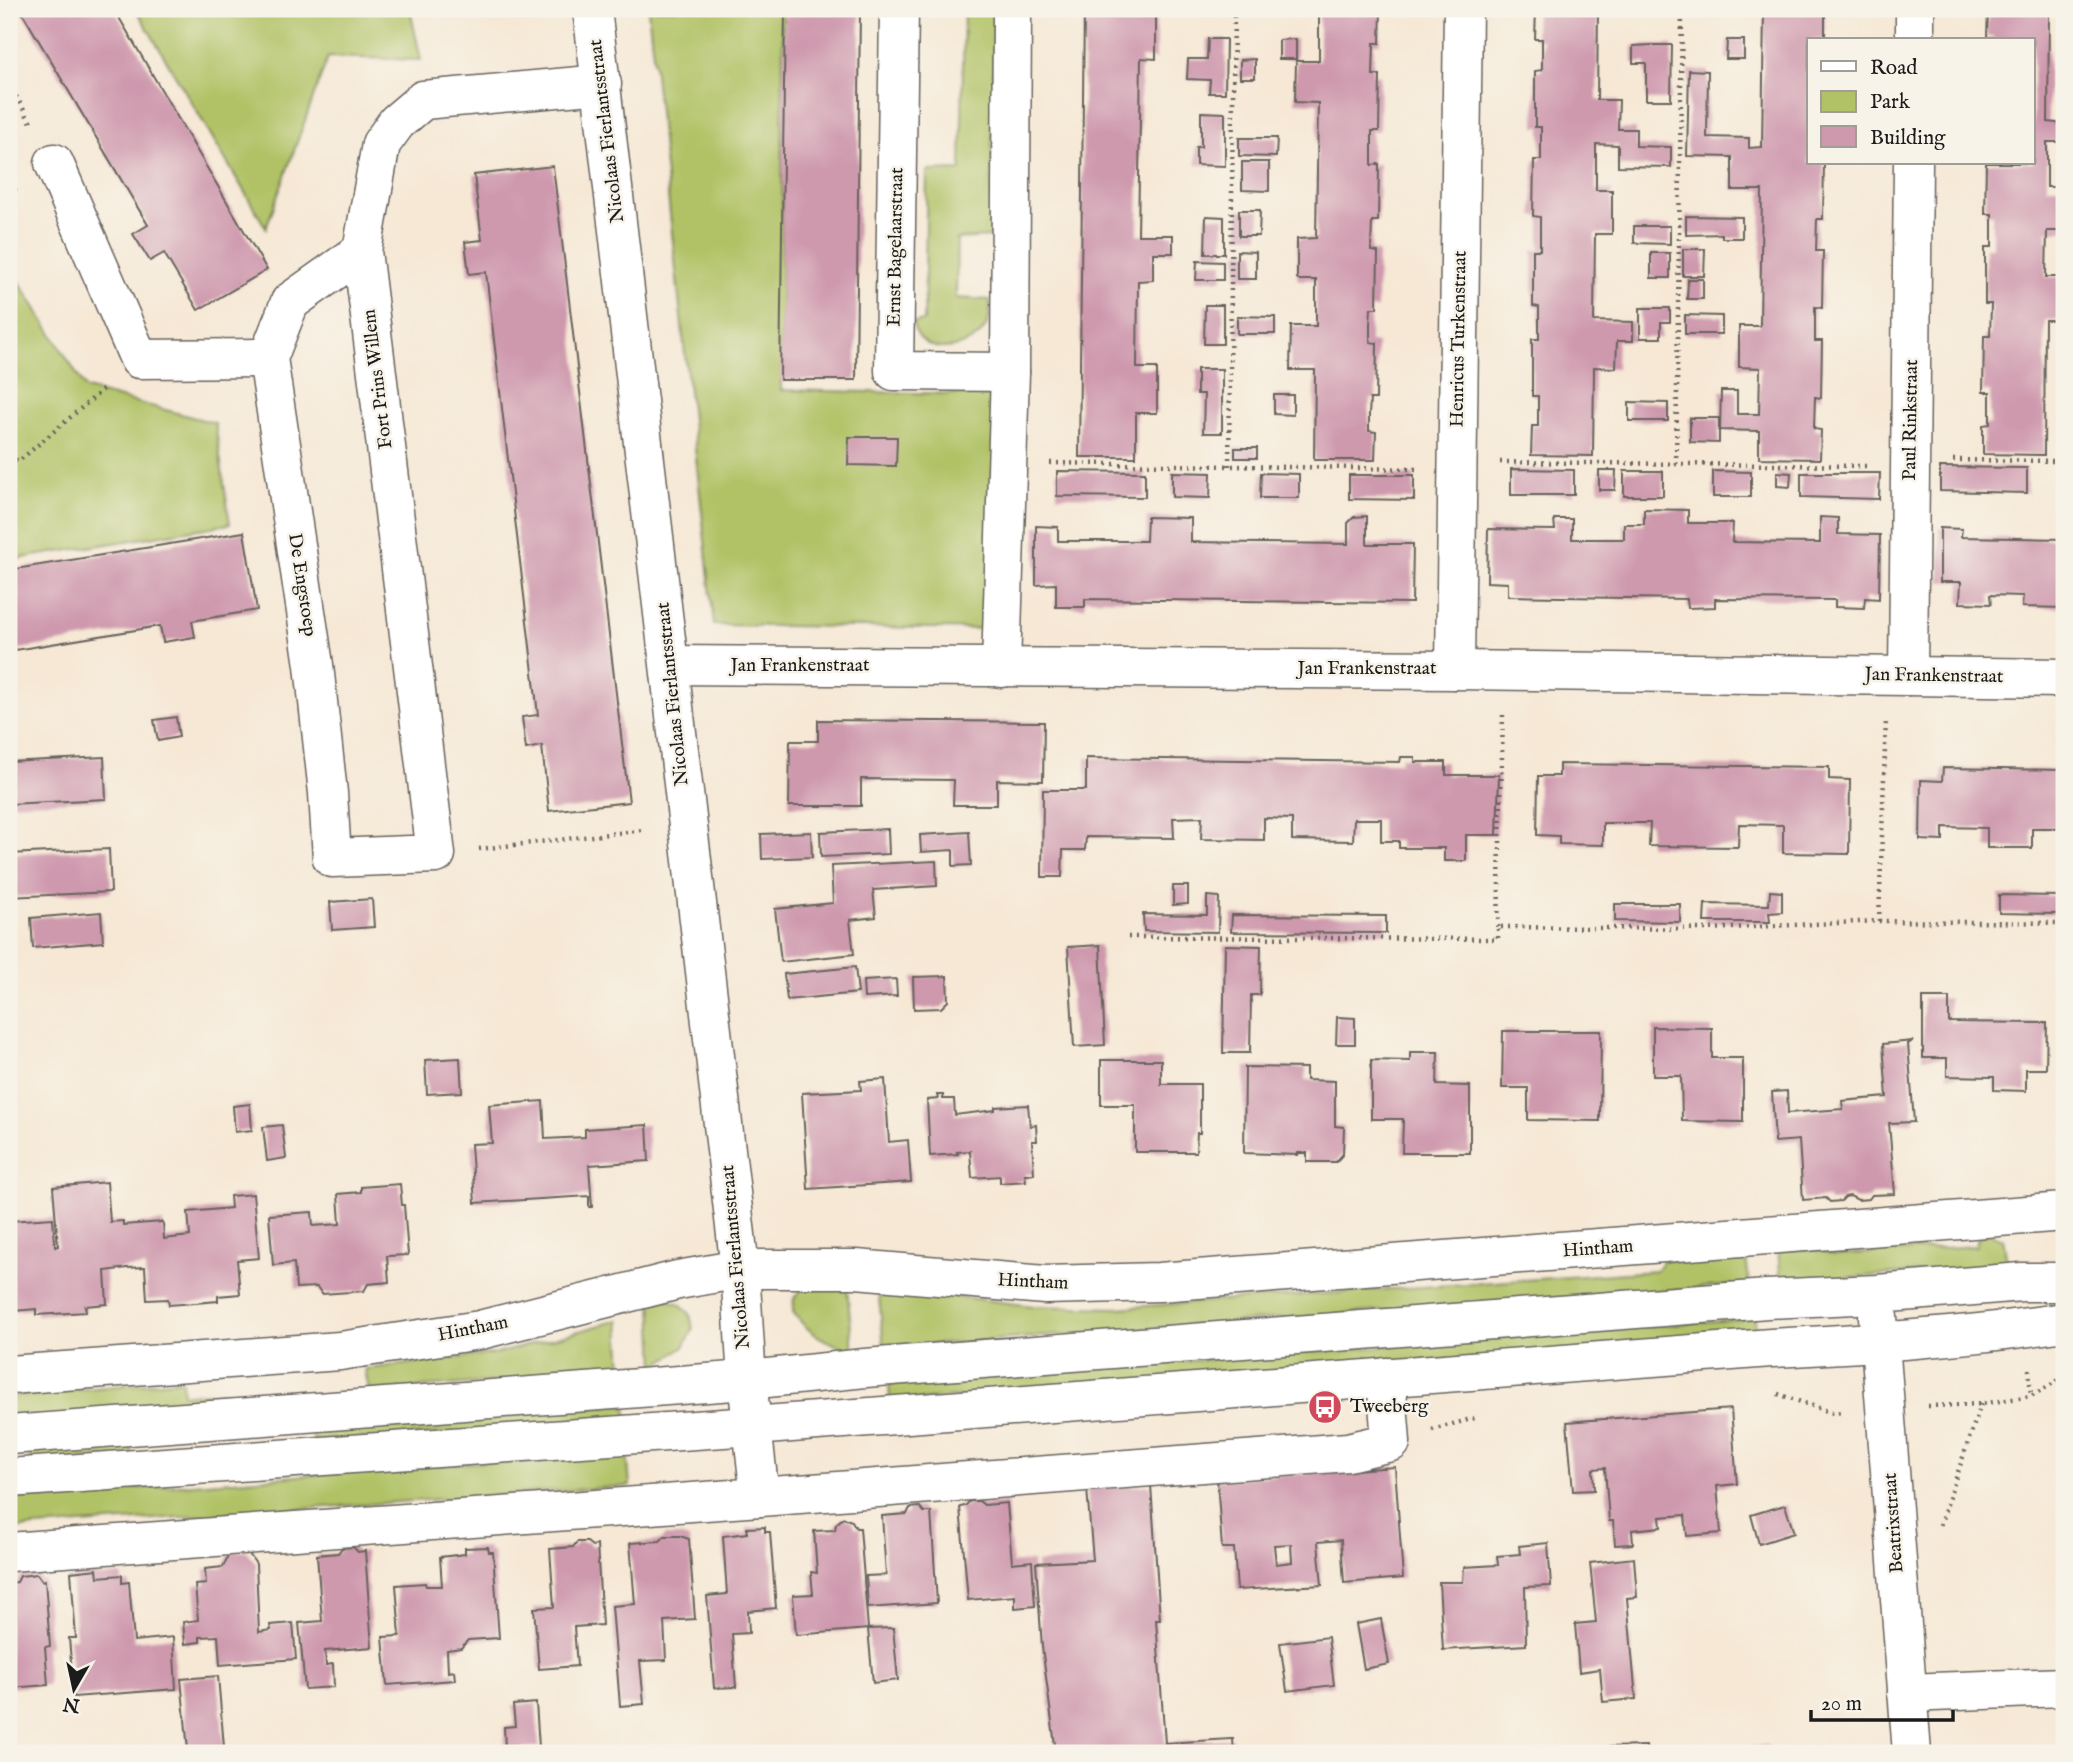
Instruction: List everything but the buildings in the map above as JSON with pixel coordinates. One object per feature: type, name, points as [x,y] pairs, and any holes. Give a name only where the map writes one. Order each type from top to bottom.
[{"type":"street","name":"Nicolaas Fierlantsstraat","points":[[592,9],[740,1269],[747,1380]]},
{"type":"street","name":"Ernst Bagelaarstraat","points":[[900,9],[894,370],[1010,372]]},
{"type":"street","points":[[1002,667],[1010,372],[1012,9]]},
{"type":"street","name":"Henricus Turkenstraat","points":[[1455,670],[1463,9]]},
{"type":"street","points":[[1915,9],[1915,38]]},
{"type":"street","name":"Fort Prins Willem","points":[[436,854],[362,251],[382,144],[397,122],[423,100],[602,84]]},
{"type":"street","points":[[54,163],[139,359],[268,358]]},
{"type":"street","name":"Paul Rinkstraat","points":[[1898,676],[1910,463],[1913,164]]},
{"type":"street","name":"De Engstoep","points":[[362,251],[290,302],[268,358],[314,665],[332,858],[436,854]]},
{"type":"street","name":"Jan Frankenstraat","points":[[670,665],[1455,670],[2064,678]]},
{"type":"street","name":"Hintham","points":[[9,1375],[341,1351],[480,1330],[678,1280],[740,1269],[856,1269],[1045,1285],[1159,1282],[2064,1212]]},
{"type":"street","points":[[9,1435],[1767,1299],[1877,1294],[2022,1282],[2064,1282]]},
{"type":"street","name":"Beatrixstraat","points":[[1877,1294],[1912,1753]]},
{"type":"street","points":[[9,1478],[1880,1342],[2064,1322]]},
{"type":"street","points":[[9,1552],[1348,1452],[1391,1442],[1386,1377]]},
{"type":"street","points":[[747,1380],[761,1497]]},
{"type":"street","points":[[1907,1693],[2064,1687]]},
{"type":"path","points":[[1229,466],[1234,9]]},
{"type":"path","points":[[1676,464],[1682,9]]},
{"type":"path","points":[[9,457],[19,461],[139,359]]},
{"type":"path","points":[[1007,462],[1229,466],[2064,461]]},
{"type":"path","points":[[1128,937],[1498,939],[1504,671]]},
{"type":"path","points":[[1879,921],[1898,676]]},
{"type":"path","points":[[436,854],[688,825]]},
{"type":"path","points":[[1498,926],[1707,929],[1879,921],[2064,923]]},
{"type":"path","points":[[1773,1393],[1833,1413],[1981,1404],[2031,1396],[2064,1377]]},
{"type":"path","points":[[1938,1532],[1981,1404]]},
{"type":"path","points":[[1391,1442],[1491,1413]]},
{"type":"green space","points":[[136,9],[410,9],[421,60],[328,57],[266,228]]},
{"type":"green space","points":[[648,9],[783,9],[781,390],[1003,395],[999,629],[714,625]]},
{"type":"green space","points":[[964,9],[994,9],[991,237],[957,239],[956,298],[990,300],[990,313],[986,326],[974,338],[958,346],[939,348],[921,339],[912,323],[924,321],[927,171],[961,170]]},
{"type":"green space","points":[[9,265],[86,389],[215,423],[230,524],[9,560]]},
{"type":"green space","points":[[1989,1233],[2003,1239],[2008,1266],[1781,1282],[1778,1250],[1815,1249],[1834,1255],[1976,1246],[1978,1238]]},
{"type":"green space","points":[[1746,1255],[1749,1284],[884,1348],[878,1287],[1033,1306],[1117,1308],[1656,1271],[1663,1260]]},
{"type":"green space","points":[[847,1286],[853,1351],[819,1337],[805,1327],[793,1312],[794,1298],[803,1288]]},
{"type":"green space","points":[[667,1299],[680,1304],[690,1314],[693,1329],[684,1347],[655,1366],[652,1303]]},
{"type":"green space","points":[[1755,1318],[1756,1338],[890,1402],[889,1384]]},
{"type":"green space","points":[[619,1320],[622,1372],[369,1391],[365,1369],[499,1353]]},
{"type":"green space","points":[[182,1380],[183,1394],[226,1393],[226,1405],[9,1421],[9,1396]]},
{"type":"green space","points":[[626,1404],[628,1424],[313,1441],[313,1432],[318,1427]]},
{"type":"green space","points":[[125,1442],[131,1446],[132,1455],[30,1463],[29,1454],[34,1449]]},
{"type":"green space","points":[[627,1451],[630,1486],[9,1529],[9,1498]]},
{"type":"place","name":"Tweeberg","points":[[1325,1407]]}]
